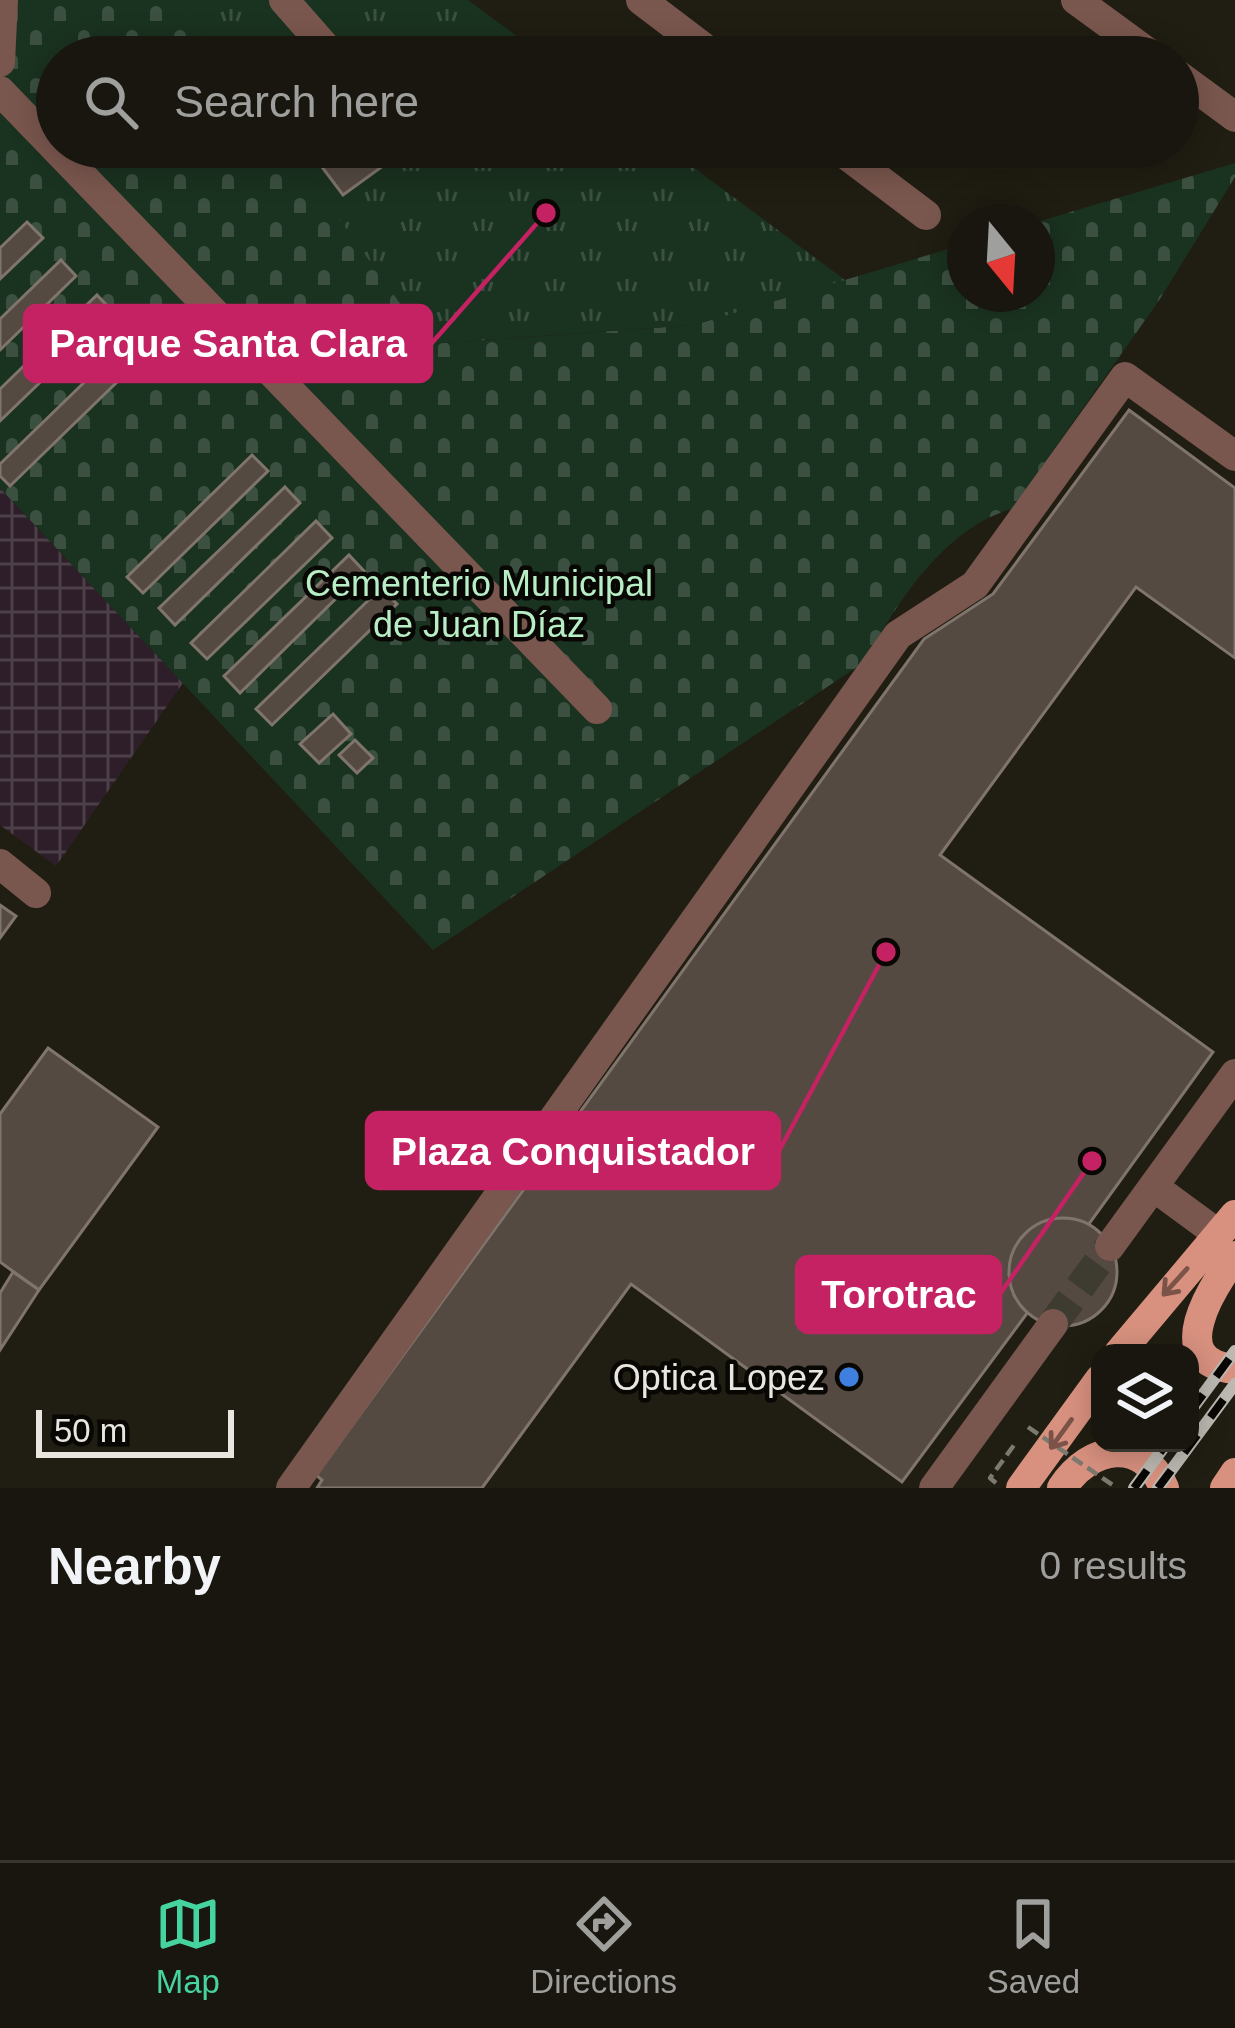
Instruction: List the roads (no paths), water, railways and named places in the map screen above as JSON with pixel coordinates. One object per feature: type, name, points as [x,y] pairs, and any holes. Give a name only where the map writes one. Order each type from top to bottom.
[{"type":"main road","points":[[1127,1344],[1230,1235]]},
{"type":"main road","points":[[1230,1235],[1196,1323],[1200,1347],[1213,1363],[1235,1369]]},
{"type":"main road","points":[[1021,1488],[1091,1391]]},
{"type":"main road","points":[[1062,1488],[1093,1458],[1120,1448],[1137,1453],[1156,1468],[1164,1488]]},
{"type":"main road","points":[[1225,1488],[1235,1473]]},
{"type":"street","points":[[0,62],[3,0]]},
{"type":"street","points":[[284,0],[316,36]]},
{"type":"street","points":[[640,0],[688,36]]},
{"type":"street","points":[[1076,0],[1125,36]]},
{"type":"street","points":[[1199,90],[1235,117]]},
{"type":"street","points":[[0,91],[36,128]]},
{"type":"street","points":[[74,168],[597,710]]},
{"type":"street","points":[[864,168],[926,215]]},
{"type":"street","points":[[291,1488],[898,635],[975,585],[1125,377],[1235,456]]},
{"type":"street","points":[[0,864],[36,893]]},
{"type":"street","points":[[1110,1246],[1235,1075]]},
{"type":"street","points":[[1154,1186],[1230,1235]]},
{"type":"street","points":[[934,1488],[1053,1324]]},
{"type":"tunnel","points":[[1053,1324],[1110,1246]]},
{"type":"railway","points":[[1199,1400],[1235,1351]]},
{"type":"railway","points":[[1158,1488],[1235,1384]]},
{"type":"railway","points":[[1134,1488],[1160,1452]]},
{"type":"place","name":"Parque Santa Clara","points":[[546,213]]},
{"type":"place","name":"Plaza Conquistador","points":[[886,952]]},
{"type":"place","name":"Torotrac","points":[[1092,1161]]},
{"type":"place","name":"Optica Lopez","points":[[849,1377]]},
{"type":"park label","name":"Cementerio Municipal de Juan Díaz","points":[[479,604]]}]
